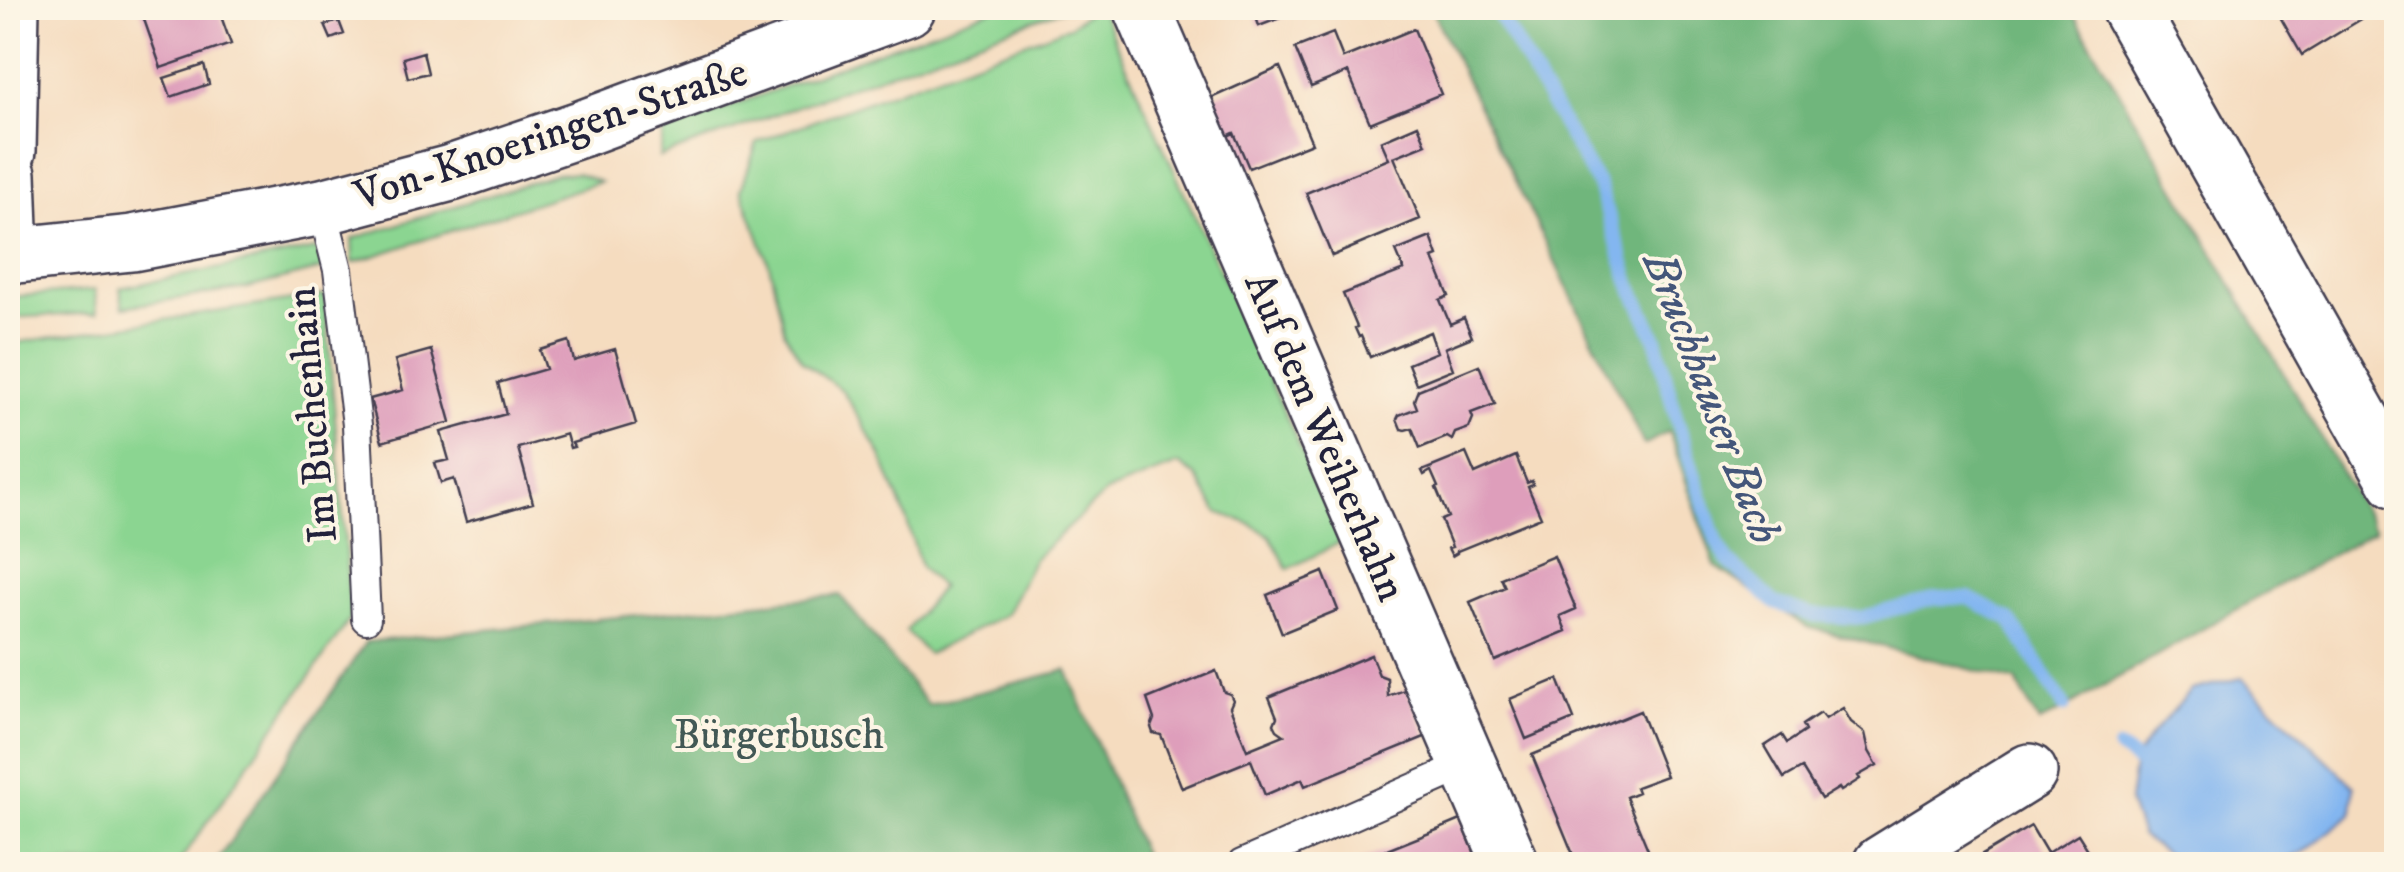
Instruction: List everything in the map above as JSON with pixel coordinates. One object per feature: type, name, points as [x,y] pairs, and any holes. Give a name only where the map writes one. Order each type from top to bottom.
[{"type":"street","points":[[8,151],[11,8]]},
{"type":"street","name":"Von-Knoeringen-Straße","points":[[9,256],[106,248],[322,207],[452,173],[581,130],[908,8]]},
{"type":"street","name":"Auf dem Weiherhahn","points":[[1142,8],[1511,864]]},
{"type":"street","points":[[2129,8],[2396,480]]},
{"type":"street","points":[[8,174],[9,256]]},
{"type":"street","points":[[1881,864],[2030,772]]},
{"type":"lane","name":"Im Buchenhain","points":[[322,207],[338,270],[356,425],[366,618]]},
{"type":"lane","points":[[1242,864],[1469,764]]},
{"type":"green space","points":[[996,8],[1066,8],[659,157],[664,131]]},
{"type":"green space","points":[[1100,8],[1343,541],[1288,569],[1270,536],[1251,524],[1217,512],[1196,476],[1179,464],[1106,492],[1034,559],[1006,614],[928,654],[906,631],[941,587],[921,568],[880,453],[843,391],[802,361],[785,333],[769,264],[741,190],[757,142],[1068,27]]},
{"type":"green space","points":[[1431,8],[2070,8],[2375,530],[2039,723],[2016,681],[1807,627],[1715,566],[1669,431],[1644,445]]},
{"type":"green space","points":[[577,173],[600,182],[353,263],[352,239],[556,174]]},
{"type":"green space","points":[[316,249],[326,268],[247,288],[123,307],[120,288]]},
{"type":"green space","points":[[95,290],[97,313],[8,318],[8,297]]},
{"type":"green space","points":[[325,295],[351,618],[178,864],[8,864],[8,344]]},
{"type":"green space","name":"Bürgerbusch","points":[[840,595],[928,705],[1067,670],[1147,864],[215,864],[366,642]]},
{"type":"water","points":[[2242,678],[2354,786],[2352,814],[2302,853],[2276,864],[2181,864],[2141,836],[2129,802],[2135,759],[2192,690]]},
{"type":"building","points":[[140,8],[218,8],[231,44],[161,68]]},
{"type":"building","points":[[1253,8],[1280,8],[1283,17],[1259,26]]},
{"type":"building","points":[[2275,8],[2370,8],[2373,12],[2302,55]]},
{"type":"building","points":[[339,21],[344,34],[331,39],[325,25]]},
{"type":"building","points":[[1414,29],[1441,94],[1370,123],[1348,72],[1311,87],[1295,48],[1333,33],[1343,58]]},
{"type":"building","points":[[423,52],[428,73],[408,78],[403,58]]},
{"type":"building","points":[[204,65],[209,84],[171,97],[164,78]]},
{"type":"building","points":[[1280,67],[1312,143],[1249,168],[1234,133],[1216,141],[1200,103]]},
{"type":"building","points":[[1418,125],[1426,144],[1394,157],[1420,219],[1332,256],[1306,193],[1389,159],[1381,141]]},
{"type":"building","points":[[1431,237],[1438,256],[1433,258],[1449,296],[1440,300],[1450,324],[1464,318],[1472,337],[1445,348],[1453,369],[1416,384],[1408,364],[1437,352],[1430,332],[1370,357],[1343,294],[1404,270],[1396,251]]},
{"type":"building","points":[[569,341],[574,361],[615,349],[636,424],[572,443],[574,447],[570,448],[566,434],[518,448],[533,503],[466,522],[454,479],[441,483],[435,463],[449,460],[441,432],[506,414],[498,383],[546,369],[540,350]]},
{"type":"building","points":[[431,350],[451,422],[382,442],[370,399],[403,390],[395,360]]},
{"type":"building","points":[[1479,365],[1495,404],[1471,413],[1469,428],[1455,433],[1452,440],[1447,437],[1420,448],[1412,428],[1401,429],[1399,415],[1417,408],[1414,400],[1418,390]]},
{"type":"building","points":[[1466,453],[1475,474],[1516,456],[1527,483],[1532,481],[1533,485],[1528,487],[1541,517],[1452,556],[1441,520],[1448,517],[1438,487],[1431,471],[1424,475],[1422,471]]},
{"type":"building","points":[[1554,556],[1576,609],[1560,616],[1566,631],[1495,661],[1470,602],[1505,587],[1501,578]]},
{"type":"building","points":[[1323,572],[1338,610],[1282,633],[1267,595]]},
{"type":"building","points":[[1371,655],[1379,675],[1387,678],[1388,696],[1407,689],[1427,736],[1305,786],[1302,779],[1265,795],[1251,760],[1182,788],[1161,735],[1153,733],[1154,719],[1147,699],[1216,671],[1224,692],[1233,700],[1230,707],[1247,750],[1284,735],[1274,724],[1277,717],[1269,697]]},
{"type":"building","points":[[1558,679],[1574,719],[1526,739],[1510,699]]},
{"type":"building","points":[[1843,708],[1851,722],[1865,733],[1877,765],[1841,791],[1839,788],[1821,799],[1802,768],[1784,778],[1765,746],[1782,735],[1787,743],[1805,731],[1802,725],[1820,713],[1825,719]]},
{"type":"building","points":[[1640,711],[1666,776],[1636,787],[1638,792],[1626,797],[1654,864],[1577,864],[1532,755]]},
{"type":"building","points":[[1461,820],[1479,864],[1352,864],[1442,828]]},
{"type":"building","points":[[2031,826],[2047,853],[2078,834],[2097,864],[1967,864]]},
{"type":"waterway","name":"Bruchhauser Bach","points":[[1495,8],[1599,186],[1630,283],[1656,339],[1674,410],[1717,542],[1728,561],[1775,603],[1812,615],[1860,618],[1936,598],[1969,598],[2010,620],[2064,706]]},
{"type":"waterway","name":"Bruchhauser Bach","points":[[2119,749],[2147,769]]}]
